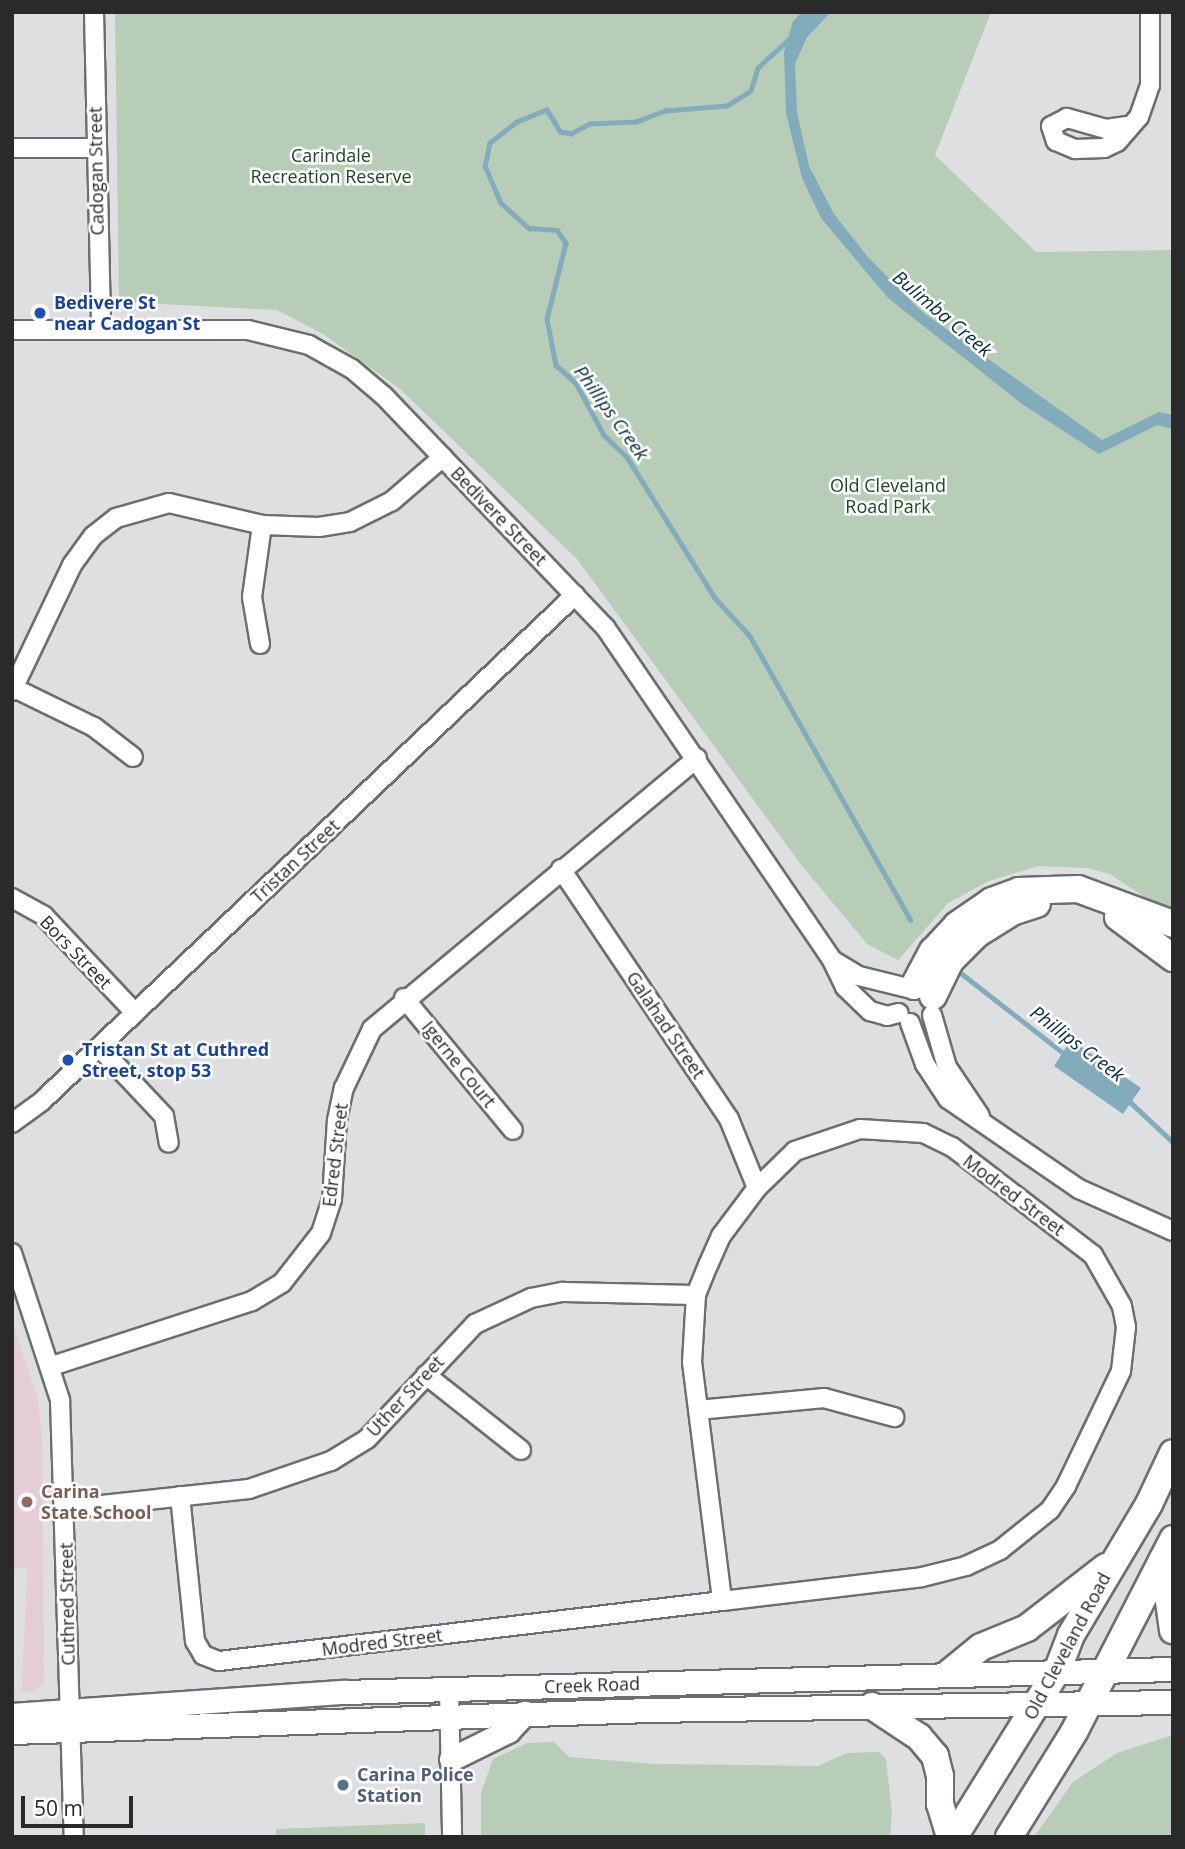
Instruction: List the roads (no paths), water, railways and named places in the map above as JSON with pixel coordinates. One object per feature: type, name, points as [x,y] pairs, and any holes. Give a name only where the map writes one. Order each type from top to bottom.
[{"type":"highway","points":[[921,996],[933,951],[957,925],[992,901],[1019,891],[1078,889],[1173,924]]},
{"type":"highway","points":[[921,996],[977,934],[999,918],[1034,904],[1073,903],[1102,910],[1132,923],[1173,958]]},
{"type":"highway","name":"Old Cleveland Road","points":[[952,1837],[1058,1669],[1071,1635],[1111,1563],[1149,1504],[1173,1453]]},
{"type":"highway","points":[[1168,1549],[1173,1630]]},
{"type":"highway","points":[[1009,1837],[1090,1700],[1168,1549]]},
{"type":"highway","points":[[949,1673],[981,1647],[1027,1628],[1111,1563]]},
{"type":"highway","points":[[872,1706],[919,1737],[935,1756],[940,1776],[940,1804],[952,1837]]},
{"type":"main road","name":"Creek Road","points":[[12,1731],[69,1720],[449,1688],[1058,1669],[1173,1669]]},
{"type":"main road","name":"Creek Road","points":[[12,1715],[69,1720],[450,1716],[1090,1700],[1173,1702]]},
{"type":"main road","points":[[451,1759],[508,1731],[525,1713]]},
{"type":"street","name":"Cadogan Street","points":[[94,12],[101,329]]},
{"type":"street","points":[[1127,126],[1139,117],[1150,86],[1150,12]]},
{"type":"street","points":[[12,148],[96,148]]},
{"type":"street","name":"Bedivere Street","points":[[12,330],[248,330],[309,345],[352,369],[384,396],[443,457],[575,595],[626,653],[832,960],[845,987],[863,1006],[887,1016],[905,1018]]},
{"type":"street","points":[[133,757],[94,727],[13,690],[72,565],[93,536],[116,518],[169,503],[262,525],[320,527],[350,522],[393,501],[443,457]]},
{"type":"street","points":[[260,645],[252,597],[262,525]]},
{"type":"street","name":"Tristan Street","points":[[12,1123],[99,1047],[575,595]]},
{"type":"street","name":"Edred Street","points":[[52,1366],[252,1301],[282,1283],[321,1233],[332,1199],[337,1120],[356,1058],[372,1029],[404,998],[696,758]]},
{"type":"street","name":"Galahad Street","points":[[561,869],[729,1119],[757,1188]]},
{"type":"street","name":"Bors Street","points":[[12,898],[44,916],[135,1013]]},
{"type":"street","name":"Bedivere Street","points":[[832,960],[859,976],[921,996]]},
{"type":"street","points":[[921,996],[899,996],[905,1018],[939,1090],[986,1125],[1106,1205],[1173,1231]]},
{"type":"street","points":[[905,1018],[923,1023],[921,996]]},
{"type":"street","points":[[921,996],[947,1067],[986,1125]]},
{"type":"street","name":"Igerne Court","points":[[404,998],[513,1130]]},
{"type":"street","points":[[99,1047],[164,1116],[169,1143]]},
{"type":"street","name":"Modred Street","points":[[180,1496],[195,1641],[203,1655],[219,1661],[722,1601],[922,1577],[966,1566],[1000,1550],[1049,1510],[1066,1486],[1121,1371],[1125,1352],[1122,1306],[1110,1278],[1093,1255],[952,1147],[923,1133],[860,1129],[824,1138],[795,1151],[757,1188],[721,1237],[696,1295],[691,1331],[722,1601]]},
{"type":"street","name":"Cuthred Street","points":[[12,1253],[52,1366],[64,1444],[74,1837]]},
{"type":"street","name":"Uther Street","points":[[65,1509],[249,1489],[331,1461],[367,1439],[475,1324],[531,1298],[563,1293],[696,1295]]},
{"type":"street","points":[[426,1375],[521,1450]]},
{"type":"street","points":[[698,1410],[824,1398],[894,1417]]},
{"type":"street","points":[[449,1688],[452,1837]]},
{"type":"water","points":[[802,12],[831,12],[806,39],[795,64],[797,112],[809,166],[834,214],[867,256],[921,311],[1102,440],[1159,412],[1173,415],[1173,429],[1157,425],[1099,454],[1022,404],[888,298],[821,218],[802,178],[786,113],[784,52],[793,21]]},
{"type":"water","points":[[1071,1040],[1141,1088],[1123,1114],[1054,1066]]},
{"type":"waterway","name":"Phillips Creek","points":[[793,36],[758,68],[751,91],[727,106],[665,111],[637,122],[590,124],[571,134],[560,132],[547,110],[517,122],[490,143],[485,166],[501,203],[529,228],[557,230],[566,243],[547,319],[556,365],[576,383],[604,435],[627,457],[715,598],[750,636],[911,920]]},
{"type":"waterway","name":"Phillips Creek","points":[[961,973],[1066,1055]]},
{"type":"waterway","name":"Phillips Creek","points":[[1127,1099],[1173,1142]]},
{"type":"place","name":"Bedivere St near Cadogan St","points":[[40,313]]},
{"type":"place","name":"Tristan St at Cuthred Street, stop 53","points":[[68,1060]]},
{"type":"place","name":"Carina State School","points":[[27,1502]]},
{"type":"place","name":"Carina Police Station","points":[[343,1785]]},
{"type":"park label","name":"Carindale Recreation Reserve","points":[[331,166]]},
{"type":"park label","name":"Old Cleveland Road Park","points":[[888,496]]},
{"type":"water label","name":"Bulimba Creek","points":[[942,314]]}]
